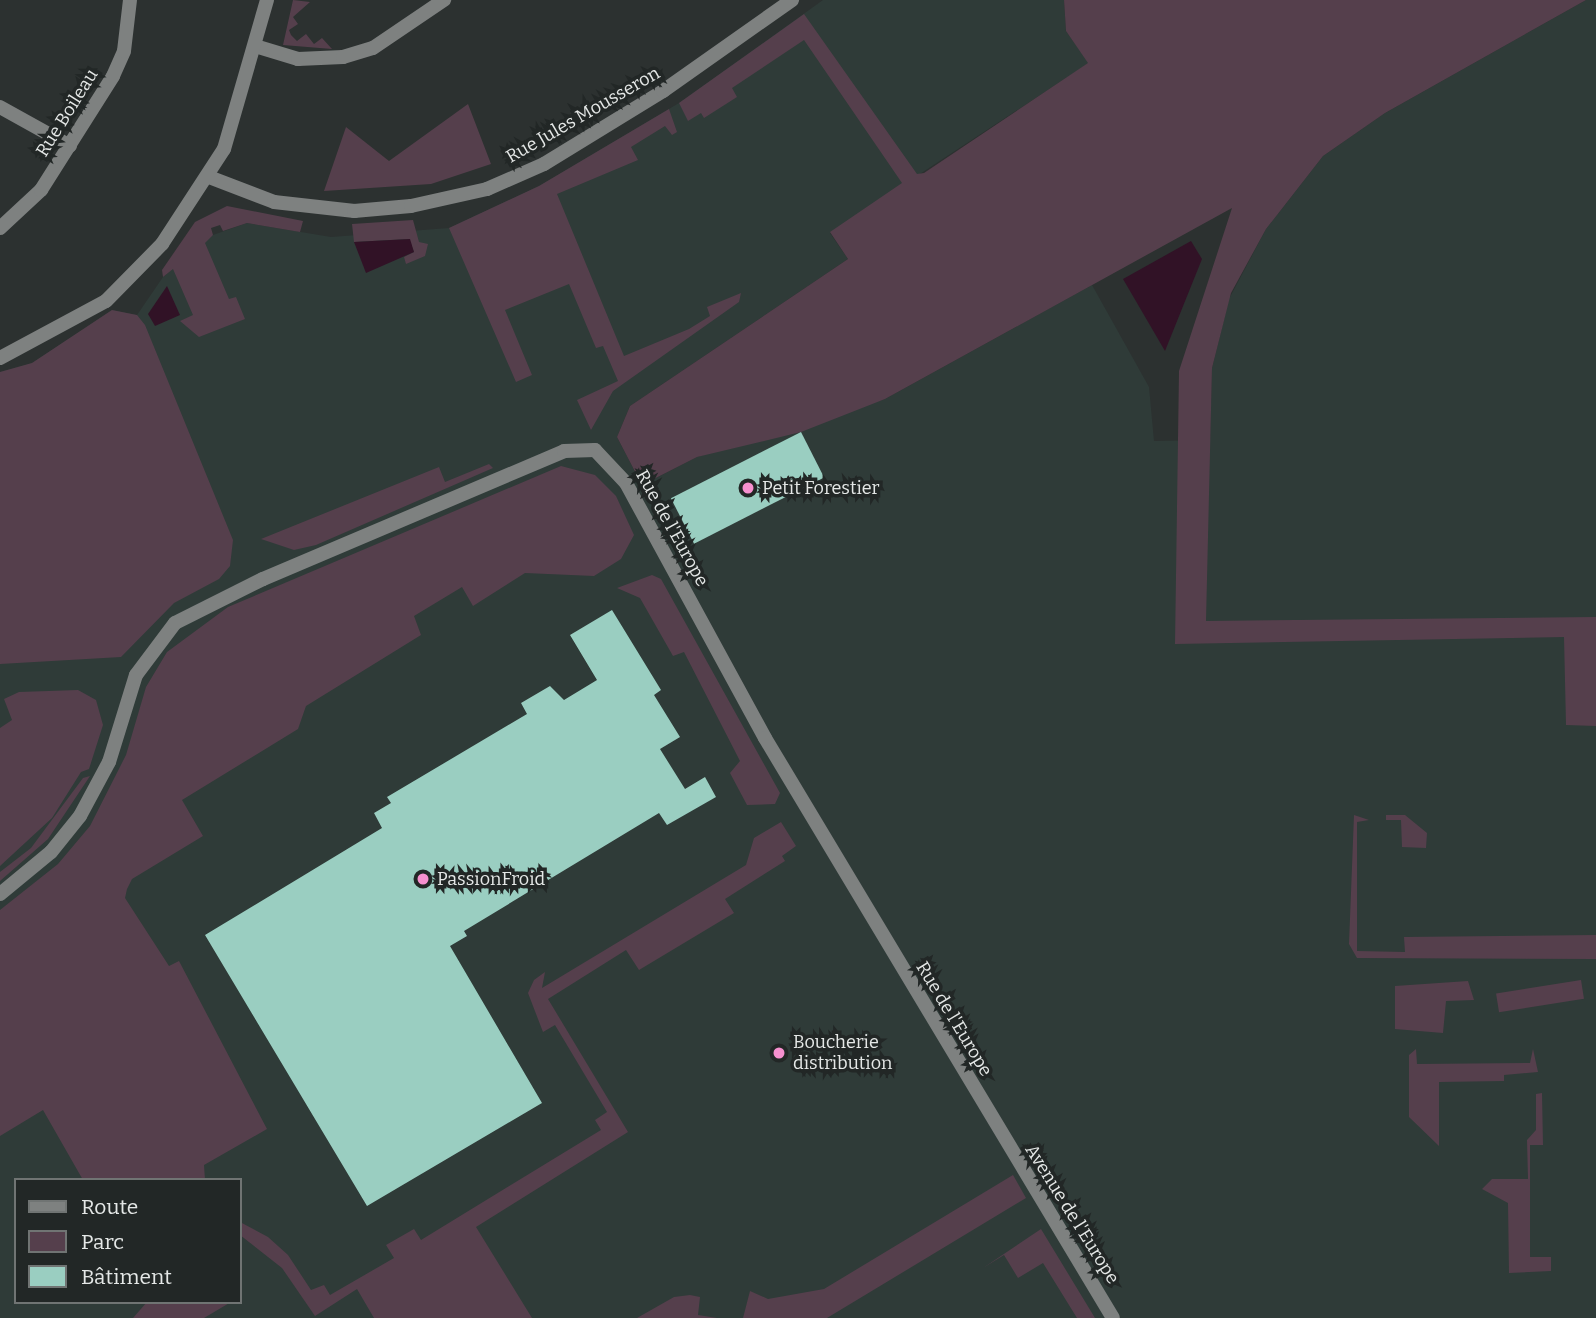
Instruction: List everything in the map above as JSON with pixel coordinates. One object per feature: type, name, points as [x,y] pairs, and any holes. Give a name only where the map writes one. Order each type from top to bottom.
[{"type":"street","name":"Rue Boileau","points":[[0,228],[41,190],[119,64],[130,0]]},
{"type":"street","points":[[0,358],[70,323],[121,289],[162,244],[209,177],[237,118],[267,0]]},
{"type":"street","points":[[255,46],[298,59],[343,57],[373,48],[444,0]]},
{"type":"street","name":"Rue Jules Mousseron","points":[[209,177],[274,202],[354,211],[422,204],[487,189],[535,169],[663,91],[792,0]]},
{"type":"street","points":[[0,107],[70,146]]},
{"type":"street","name":"Rue de l'Europe","points":[[0,894],[51,852],[80,816],[108,762],[136,675],[175,623],[263,579],[552,456],[588,449],[610,462],[626,483],[758,727],[999,1130]]},
{"type":"street","name":"Avenue de l'Europe","points":[[999,1130],[1113,1318]]},
{"type":"shaded area","points":[[823,0],[1064,0],[1066,31],[1089,63],[830,233],[848,259],[630,406],[617,437],[642,485],[697,457],[885,399],[1092,285],[1149,387],[1154,441],[1210,440],[1212,368],[1229,299],[1266,229],[1323,156],[1385,113],[1586,0],[1596,0],[1596,1318],[0,1318],[0,372],[32,363],[112,310],[137,315],[163,277],[213,235],[247,223],[331,237],[449,228],[539,186],[679,103]]},
{"type":"shaded area","points":[[410,239],[414,252],[366,273],[354,242]]},
{"type":"shaded area","points":[[1191,241],[1202,259],[1165,351],[1123,279]]},
{"type":"shaded area","points":[[167,286],[180,315],[155,326],[148,314]]},
{"type":"green space","points":[[293,0],[310,2],[293,17],[298,24],[289,30],[291,35],[297,41],[306,34],[314,44],[322,38],[332,49],[283,45]]},
{"type":"green space","points":[[1064,0],[1586,0],[1385,113],[1323,156],[1266,229],[1231,293],[1212,368],[1206,621],[1596,617],[1596,726],[1566,725],[1564,637],[1175,644],[1179,371],[1232,208],[885,399],[801,432],[697,457],[642,485],[617,437],[630,406],[848,259],[830,232],[902,183],[804,40],[732,88],[737,97],[704,118],[701,113],[688,121],[679,103],[804,14],[917,174],[924,173],[1088,63],[1066,31]]},
{"type":"green space","points":[[468,104],[491,164],[431,184],[324,191],[346,127],[389,161]]},
{"type":"green space","points":[[669,109],[677,132],[672,135],[665,126],[631,147],[638,160],[557,194],[624,356],[689,329],[710,316],[707,307],[741,293],[739,302],[613,391],[591,430],[577,400],[618,381],[603,346],[596,348],[569,284],[505,310],[532,375],[516,382],[449,228],[539,186]]},
{"type":"green space","points":[[227,206],[303,221],[300,232],[247,223],[223,231],[220,225],[211,228],[213,235],[205,243],[229,299],[236,297],[245,319],[199,337],[180,321],[193,315],[173,269],[163,277],[162,270],[195,222]]},
{"type":"green space","points":[[413,220],[419,242],[428,244],[425,256],[406,264],[404,257],[414,252],[409,239],[354,242],[352,224]]},
{"type":"green space","points":[[112,310],[137,315],[145,325],[233,540],[230,566],[219,579],[174,603],[121,657],[0,664],[0,372],[32,363]]},
{"type":"green space","points":[[489,464],[493,468],[316,545],[294,550],[261,539],[439,467],[445,482]]},
{"type":"green space","points":[[561,466],[595,475],[616,496],[634,535],[621,559],[594,576],[525,573],[473,606],[462,587],[414,616],[421,635],[306,706],[298,729],[182,800],[203,836],[132,879],[125,898],[169,966],[179,961],[267,1129],[204,1165],[205,1178],[82,1178],[43,1110],[0,1136],[0,910],[58,864],[90,826],[126,755],[146,687],[167,652],[228,607]]},
{"type":"green space","points":[[652,575],[661,579],[780,793],[775,804],[747,805],[730,773],[740,761],[684,652],[673,656],[640,598],[617,588]]},
{"type":"green space","points":[[78,690],[96,700],[103,725],[89,769],[81,772],[52,818],[0,866],[0,728],[12,720],[4,699],[19,692]]},
{"type":"green space","points":[[90,776],[48,839],[0,881],[0,872],[31,848],[83,778]]},
{"type":"green space","points":[[1354,815],[1369,820],[1357,822],[1357,951],[1405,952],[1404,937],[1596,935],[1596,959],[1357,958],[1349,944]]},
{"type":"green space","points":[[1386,815],[1405,815],[1427,833],[1426,848],[1402,847],[1401,820],[1386,820]]},
{"type":"green space","points":[[781,822],[796,846],[782,856],[785,861],[725,899],[734,913],[639,970],[626,950],[548,999],[628,1132],[476,1227],[532,1318],[374,1318],[357,1289],[315,1316],[282,1268],[242,1237],[242,1223],[268,1237],[288,1255],[311,1290],[324,1285],[330,1295],[394,1258],[386,1245],[414,1229],[421,1240],[601,1130],[595,1120],[607,1112],[555,1025],[543,1032],[528,993],[534,980],[545,972],[542,988],[746,865],[754,838]]},
{"type":"green space","points":[[1581,980],[1584,999],[1499,1012],[1496,993]]},
{"type":"green space","points":[[1468,981],[1474,1000],[1446,1001],[1443,1033],[1395,1029],[1395,986]]},
{"type":"green space","points":[[1416,1049],[1417,1064],[1530,1063],[1533,1049],[1538,1072],[1504,1075],[1504,1081],[1439,1082],[1439,1146],[1409,1117],[1409,1055]]},
{"type":"green space","points":[[1542,1093],[1543,1145],[1530,1145],[1530,1257],[1551,1257],[1551,1271],[1509,1273],[1508,1203],[1482,1189],[1492,1179],[1528,1179],[1527,1140],[1536,1130],[1536,1094]]},
{"type":"green space","points":[[1013,1175],[1026,1198],[827,1318],[743,1318],[750,1291],[768,1299],[824,1289]]},
{"type":"green space","points":[[1041,1229],[1095,1318],[1077,1318],[1043,1263],[1018,1278],[1004,1255],[983,1268]]},
{"type":"green space","points":[[674,1297],[700,1297],[698,1315],[717,1318],[637,1318]]},
{"type":"green space","points":[[145,1304],[228,1304],[204,1318],[133,1318]]},
{"type":"building","name":"Petit Forestier","points":[[801,432],[824,477],[694,544],[671,498]]},
{"type":"building","name":"PassionFroid","points":[[612,610],[661,690],[654,695],[680,737],[660,749],[685,789],[705,777],[716,797],[667,825],[659,813],[464,931],[467,936],[450,946],[542,1103],[367,1206],[205,935],[382,828],[374,813],[391,803],[387,797],[527,714],[521,703],[550,686],[564,700],[597,680],[570,635]]},
{"type":"place","name":"Petit Forestier","points":[[748,488]]},
{"type":"place","name":"PassionFroid","points":[[423,879]]},
{"type":"place","name":"Boucherie distribution","points":[[779,1053]]}]
